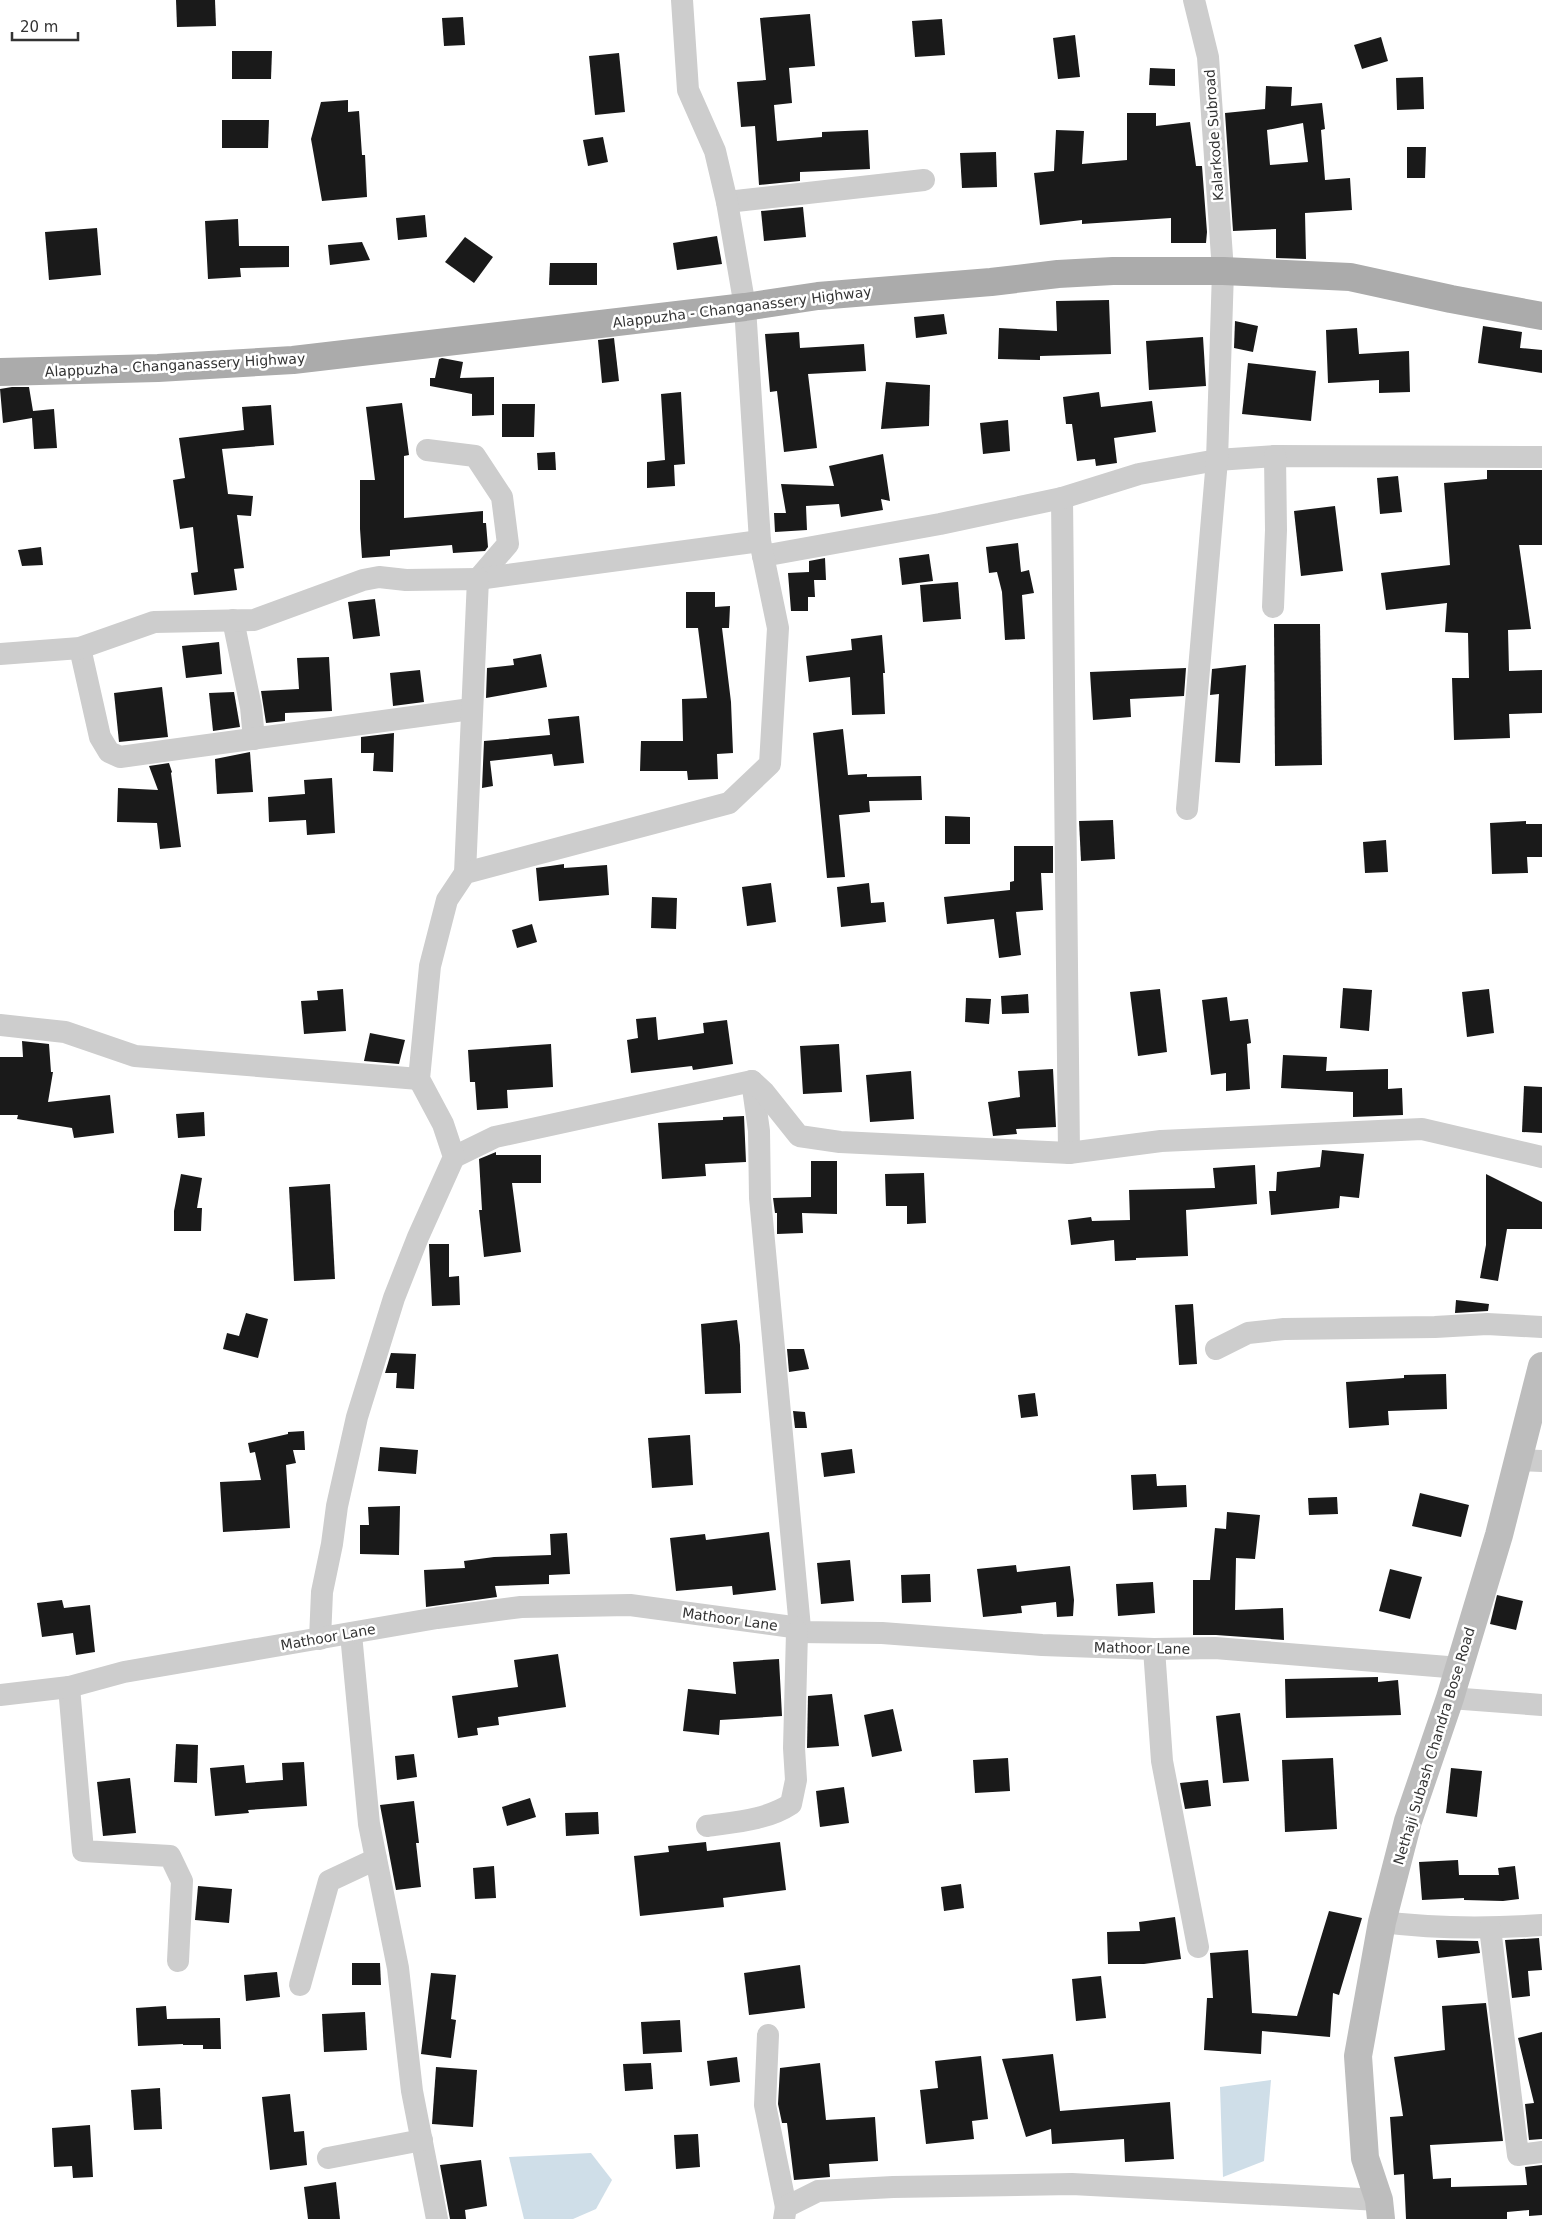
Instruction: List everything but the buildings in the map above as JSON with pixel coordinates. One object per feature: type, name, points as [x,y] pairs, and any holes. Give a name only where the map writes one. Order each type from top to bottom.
[{"type":"main road","name":"Alappuzha - Changanassery Highway","points":[[0,372],[158,368],[293,360],[745,307],[818,296],[1058,274],[1113,271],[1222,271],[1350,277],[1542,316]]},
{"type":"main road","name":"Nethaji Subash Chandra Bose Road","points":[[1380,2210],[1365,2158],[1358,2056],[1382,1922],[1408,1821],[1460,1668],[1498,1535],[1530,1460],[1542,1366]]},
{"type":"street","points":[[465,873],[728,804],[770,764],[778,628],[761,549],[745,307],[727,202],[715,151],[688,90],[682,0]]},
{"type":"street","name":"Kalarkode Subroad","points":[[1187,809],[1217,460],[1222,271],[1208,57],[1194,0]]},
{"type":"street","points":[[727,202],[924,180]]},
{"type":"street","points":[[427,450],[475,456],[502,497],[508,544],[478,579],[465,873],[447,900],[430,966],[419,1079],[444,1124],[454,1157]]},
{"type":"street","points":[[1272,607],[1276,530],[1275,456]]},
{"type":"street","points":[[0,654],[80,648],[154,622],[254,620],[371,579],[478,579],[761,549],[940,524],[1062,498],[1139,474],[1217,460],[1275,456],[1542,457]]},
{"type":"street","points":[[1062,498],[1069,1153]]},
{"type":"street","points":[[233,620],[251,707],[254,739]]},
{"type":"street","points":[[80,648],[100,737],[110,752],[120,757],[471,709]]},
{"type":"street","points":[[0,1025],[65,1032],[134,1056],[419,1079]]},
{"type":"street","points":[[752,1081],[764,1092],[799,1136],[840,1142],[1069,1153],[1161,1141],[1422,1129],[1542,1156]]},
{"type":"street","points":[[320,1639],[322,1592],[332,1544],[337,1506],[357,1417],[394,1298],[418,1237],[454,1157],[495,1137],[752,1081]]},
{"type":"street","points":[[707,1826],[752,1819],[781,1810],[791,1804],[796,1780],[794,1748],[799,1630],[760,1198],[759,1131],[752,1081]]},
{"type":"street","points":[[1216,1349],[1248,1333],[1284,1328],[1435,1327],[1487,1324],[1542,1327]]},
{"type":"street","name":"Mathoor Lane","points":[[0,1695],[69,1687],[124,1672],[437,1618],[520,1607],[630,1605],[799,1630],[882,1633],[1042,1645],[1154,1649],[1214,1648],[1460,1668]]},
{"type":"street","points":[[351,1634],[369,1824],[398,1968],[412,2091],[437,2219]]},
{"type":"street","points":[[1154,1649],[1162,1761],[1198,1947]]},
{"type":"street","points":[[69,1687],[83,1851],[170,1856],[182,1881],[178,1961]]},
{"type":"street","points":[[1450,1698],[1542,1705]]},
{"type":"street","points":[[300,1985],[329,1880],[376,1859]]},
{"type":"street","points":[[1382,1922],[1429,1928],[1490,1928],[1542,1925]]},
{"type":"street","points":[[1490,1928],[1518,2156],[1542,2152]]},
{"type":"street","points":[[768,2035],[765,2105],[785,2213],[818,2191],[893,2187],[1072,2184],[1380,2210]]},
{"type":"street","points":[[328,2158],[422,2140]]},
{"type":"shaded area","points":[[1271,2080],[1264,2161],[1223,2177],[1220,2087]]},
{"type":"shaded area","points":[[591,2153],[612,2180],[596,2209],[573,2219],[524,2219],[509,2157]]}]
